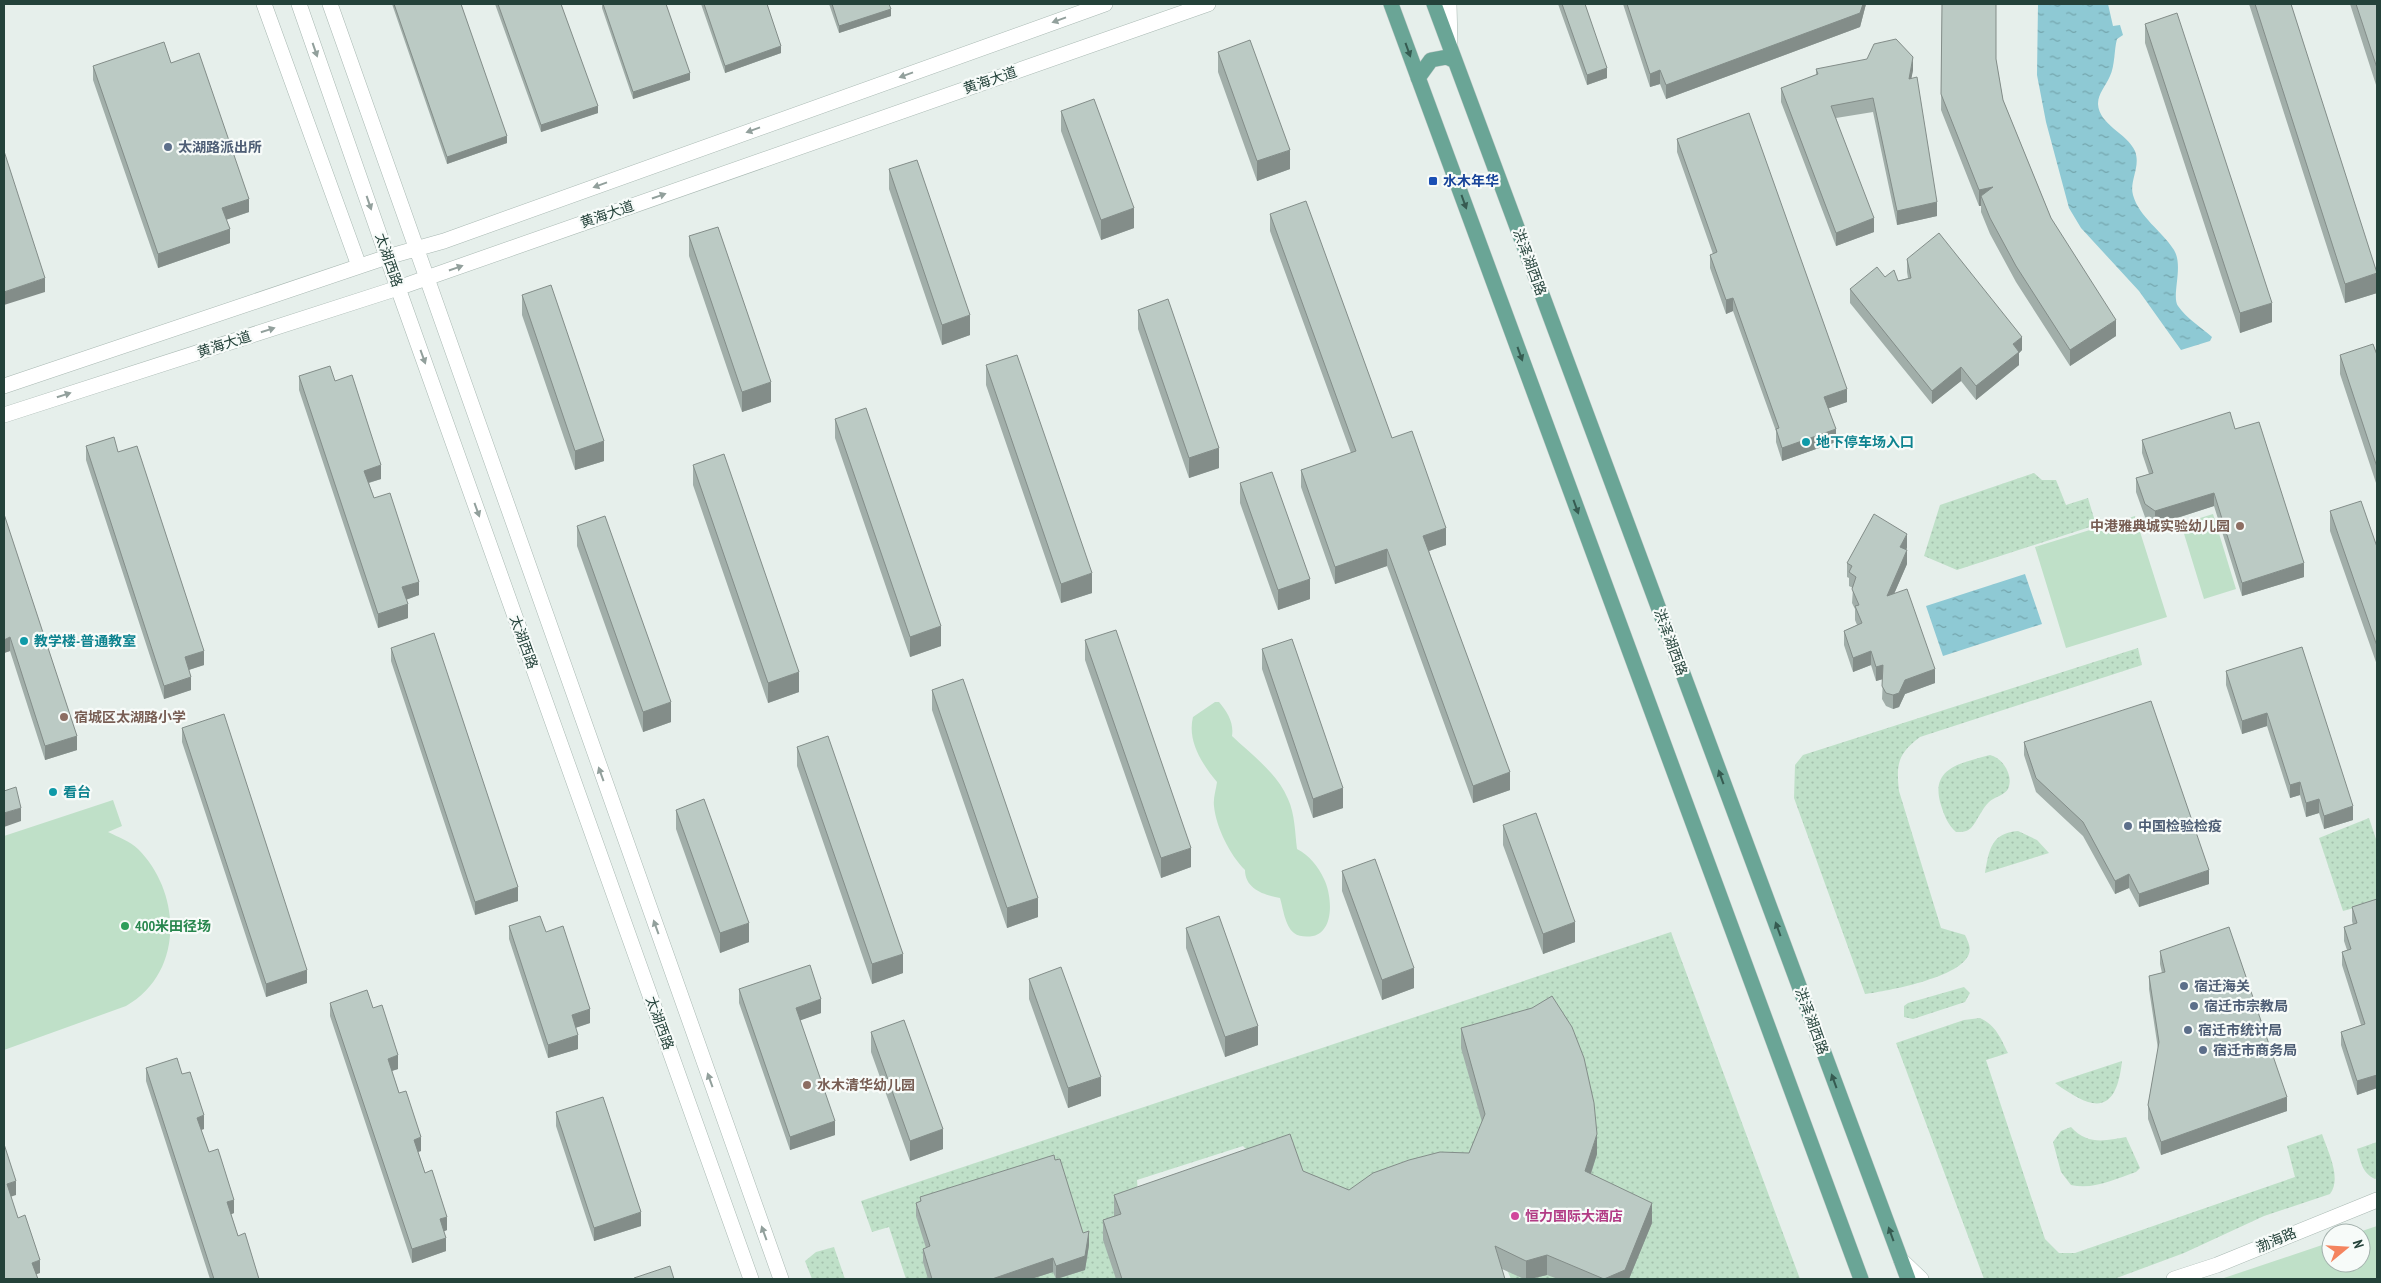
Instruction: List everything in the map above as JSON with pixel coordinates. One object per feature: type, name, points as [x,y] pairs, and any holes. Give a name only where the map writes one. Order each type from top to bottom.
[{"type":"main road","points":[[1391,4],[1861,1278]]},
{"type":"main road","name":"洪泽湖西路","points":[[1434,4],[1908,1279]]},
{"type":"main road","points":[[1418,78],[1431,60],[1439,57],[1455,61]]},
{"type":"street","points":[[264,4],[359,266]]},
{"type":"street","name":"太湖西路","points":[[299,4],[398,288],[752,1279]]},
{"type":"street","name":"太湖西路","points":[[330,4],[425,278],[781,1279]]},
{"type":"street","points":[[4,386],[359,266],[444,241],[1105,4]]},
{"type":"street","name":"黄海大道","points":[[4,415],[398,288],[1208,4]]},
{"type":"street","points":[[1449,4],[1450,45]]},
{"type":"street","name":"渤海路","points":[[2174,1279],[2217,1265],[2377,1200]]},
{"type":"street","points":[[1901,1260],[1921,1279]]},
{"type":"green space","points":[[2034,473],[2042,480],[2056,480],[2066,505],[2088,498],[2096,525],[1957,570],[1924,556],[1940,505]]},
{"type":"green space","points":[[2213,514],[2236,589],[2204,599],[2181,524]]},
{"type":"green space","points":[[2135,516],[2167,617],[2066,648],[2035,547]]},
{"type":"green space","points":[[2138,648],[2142,665],[1920,737],[1903,754],[1898,773],[1899,791],[1941,928],[1965,935],[1970,950],[1968,956],[1961,964],[1937,977],[1889,990],[1865,994],[1794,798],[1795,765],[1803,755]]},
{"type":"green space","points":[[1215,702],[1219,702],[1228,714],[1232,727],[1232,736],[1271,773],[1288,799],[1292,811],[1297,849],[1313,861],[1324,879],[1329,894],[1330,912],[1325,927],[1320,933],[1313,936],[1303,936],[1291,930],[1286,921],[1280,898],[1256,890],[1248,882],[1245,870],[1234,857],[1221,832],[1214,806],[1217,782],[1201,760],[1192,735],[1193,717]]},
{"type":"green space","points":[[1990,755],[1999,760],[2006,768],[2010,779],[2008,789],[1989,802],[1969,829],[1964,832],[1956,832],[1942,809],[1939,792],[1940,782],[1950,769],[1959,764]]},
{"type":"green space","name":"400米田径场","points":[[113,800],[122,826],[108,832],[128,841],[138,849],[152,867],[163,887],[169,909],[170,932],[167,953],[159,974],[145,992],[126,1006],[4,1050],[4,836]]},
{"type":"green space","points":[[2369,818],[2377,842],[2377,902],[2343,911],[2319,838]]},
{"type":"green space","points":[[2018,831],[2037,840],[2049,853],[1985,873],[1993,844],[2002,835]]},
{"type":"green space","points":[[1671,932],[1800,1279],[1511,1279],[1485,1219],[1363,1216],[1253,1156],[1243,1146],[1137,1180],[1138,1194],[1171,1279],[906,1279],[889,1227],[872,1232],[861,1201]]},
{"type":"green space","points":[[1964,987],[1970,993],[1965,1002],[1913,1019],[1904,1017],[1904,1006],[1908,1003]]},
{"type":"green space","points":[[1980,1018],[1994,1028],[2008,1053],[1986,1060],[2045,1239],[2059,1253],[2075,1253],[2295,1177],[2287,1146],[2322,1134],[2333,1165],[2335,1180],[2333,1188],[2330,1194],[2264,1216],[2184,1253],[2114,1279],[1984,1279],[1896,1043],[1964,1020]]},
{"type":"green space","points":[[2122,1061],[2119,1079],[2114,1092],[2108,1100],[2100,1103],[2091,1103],[2080,1099],[2055,1083]]},
{"type":"green space","points":[[2071,1127],[2083,1137],[2090,1139],[2111,1140],[2126,1137],[2140,1168],[2136,1172],[2096,1185],[2071,1185],[2061,1172],[2053,1142],[2061,1131]]},
{"type":"green space","points":[[2377,1142],[2377,1178],[2375,1179],[2367,1174],[2357,1149]]},
{"type":"green space","points":[[2377,1226],[2377,1279],[2221,1279],[2321,1245],[2321,1273],[2371,1273],[2371,1228]]},
{"type":"green space","points":[[834,1247],[845,1279],[812,1279],[805,1261],[816,1252]]},
{"type":"water","points":[[2038,4],[2108,4],[2113,26],[2120,25],[2123,35],[2117,39],[2112,72],[2099,96],[2098,104],[2103,118],[2126,139],[2135,151],[2137,163],[2132,190],[2136,203],[2145,217],[2169,243],[2177,257],[2176,301],[2178,306],[2212,337],[2210,341],[2181,350],[2139,291],[2081,228],[2069,208],[2046,122],[2037,75]]},
{"type":"water","points":[[2025,574],[2042,624],[1943,656],[1926,606]]},
{"type":"building","points":[[394,4],[461,4],[507,136],[447,157]]},
{"type":"building","points":[[498,4],[561,4],[598,106],[541,125]]},
{"type":"building","points":[[603,4],[666,4],[690,73],[633,92]]},
{"type":"building","points":[[704,4],[767,4],[781,46],[725,66]]},
{"type":"building","points":[[832,4],[889,4],[891,9],[839,26]]},
{"type":"building","points":[[1562,4],[1585,4],[1607,68],[1587,75]]},
{"type":"building","points":[[1627,4],[1863,4],[1860,13],[1666,85],[1660,70],[1650,74]]},
{"type":"building","points":[[1942,4],[1996,4],[1996,59],[2003,100],[2051,218],[2116,320],[2070,350],[2016,266],[1990,218],[1981,196],[1993,187],[1979,190],[1941,94]]},
{"type":"building","points":[[2255,4],[2291,4],[2377,273],[2345,284]]},
{"type":"building","points":[[2356,4],[2377,4],[2377,68]]},
{"type":"building","points":[[2177,13],[2272,303],[2240,313],[2145,24]]},
{"type":"building","points":[[1896,39],[1913,57],[1909,79],[1917,77],[1937,202],[1897,211],[1873,98],[1831,106],[1874,218],[1836,233],[1781,88],[1818,74],[1816,69],[1867,59],[1874,44]]},
{"type":"building","points":[[1250,40],[1290,150],[1257,161],[1218,52]]},
{"type":"building","points":[[164,42],[171,63],[199,53],[249,199],[222,208],[230,229],[158,254],[93,66]]},
{"type":"building","points":[[1094,99],[1134,208],[1101,220],[1061,111]]},
{"type":"building","points":[[1749,113],[1847,389],[1824,397],[1836,429],[1782,448],[1776,429],[1779,428],[1733,298],[1726,300],[1710,255],[1717,252],[1677,139]]},
{"type":"building","points":[[4,151],[45,278],[4,292]]},
{"type":"building","points":[[917,160],[970,315],[942,325],[889,169]]},
{"type":"building","points":[[1306,201],[1392,438],[1412,431],[1446,528],[1423,536],[1510,772],[1473,786],[1387,549],[1335,567],[1301,470],[1356,451],[1270,214]]},
{"type":"building","points":[[718,227],[771,382],[742,392],[689,236]]},
{"type":"building","points":[[1939,233],[2022,337],[2013,344],[2019,352],[1976,386],[1961,367],[1932,391],[1850,289],[1877,267],[1885,277],[1894,270],[1898,281],[1911,278],[1907,259]]},
{"type":"building","points":[[551,285],[604,441],[575,451],[522,295]]},
{"type":"building","points":[[1168,299],[1219,448],[1189,458],[1138,310]]},
{"type":"building","points":[[2373,344],[2377,355],[2377,467],[2340,355]]},
{"type":"building","points":[[1017,355],[1092,573],[1061,584],[986,365]]},
{"type":"building","points":[[330,366],[335,381],[352,375],[381,465],[364,471],[374,498],[390,493],[419,582],[402,587],[408,604],[378,614],[299,376]]},
{"type":"building","points":[[866,408],[941,626],[910,637],[835,419]]},
{"type":"building","points":[[2230,412],[2235,429],[2259,422],[2304,563],[2242,583],[2214,493],[2155,511],[2145,504],[2136,478],[2153,473],[2142,440]]},
{"type":"building","points":[[114,437],[118,452],[137,446],[204,651],[185,657],[191,677],[164,686],[86,446]]},
{"type":"building","points":[[724,454],[799,672],[768,683],[693,465]]},
{"type":"building","points":[[1272,472],[1310,579],[1278,590],[1240,483]]},
{"type":"building","points":[[2361,501],[2377,547],[2377,646],[2330,511]]},
{"type":"building","name":"教学楼-普通教室","points":[[4,514],[77,736],[45,746],[10,637],[4,640]]},
{"type":"building","points":[[1874,514],[1907,534],[1900,547],[1907,550],[1887,596],[1907,589],[1935,669],[1905,680],[1899,693],[1893,695],[1886,693],[1882,686],[1883,665],[1876,667],[1871,651],[1853,658],[1844,631],[1862,623],[1855,606],[1859,605],[1852,589],[1856,577],[1849,572],[1852,566],[1847,563]]},
{"type":"building","points":[[605,516],[671,702],[643,712],[577,526]]},
{"type":"building","points":[[1116,630],[1191,848],[1161,858],[1085,640]]},
{"type":"building","points":[[434,633],[518,887],[475,902],[391,648]]},
{"type":"building","points":[[1292,639],[1343,788],[1313,799],[1262,649]]},
{"type":"building","points":[[2302,647],[2353,806],[2324,816],[2319,799],[2306,803],[2300,782],[2290,785],[2267,713],[2242,721],[2226,671]]},
{"type":"building","points":[[963,679],[1038,898],[1007,908],[932,690]]},
{"type":"building","points":[[2151,701],[2209,870],[2139,894],[2129,874],[2115,881],[2083,822],[2036,778],[2024,742]]},
{"type":"building","points":[[224,714],[307,970],[266,984],[182,728]]},
{"type":"building","points":[[828,736],[903,954],[872,964],[797,747]]},
{"type":"building","points":[[16,787],[21,808],[4,813],[4,791]]},
{"type":"building","points":[[704,799],[749,923],[720,933],[676,810]]},
{"type":"building","points":[[1536,813],[1575,922],[1543,934],[1503,825]]},
{"type":"building","points":[[1375,859],[1414,968],[1382,980],[1342,871]]},
{"type":"building","points":[[2377,899],[2377,1075],[2357,1081],[2341,1032],[2365,1024],[2342,952],[2351,949],[2344,927],[2357,923],[2352,907]]},
{"type":"building","points":[[540,916],[546,932],[563,926],[590,1009],[572,1015],[578,1035],[548,1045],[509,926]]},
{"type":"building","points":[[1219,916],[1258,1026],[1225,1037],[1186,928]]},
{"type":"building","points":[[2229,927],[2287,1097],[2161,1142],[2148,1105],[2159,1042],[2149,976],[2165,972],[2160,951]]},
{"type":"building","points":[[810,965],[821,999],[796,1008],[835,1121],[790,1137],[739,989]]},
{"type":"building","points":[[1061,967],[1101,1077],[1068,1088],[1029,979]]},
{"type":"building","points":[[367,990],[373,1008],[382,1005],[398,1055],[388,1059],[399,1093],[406,1091],[421,1137],[414,1140],[425,1173],[432,1170],[447,1217],[440,1219],[446,1238],[412,1249],[330,1003]]},
{"type":"building","points":[[1552,996],[1572,1027],[1584,1058],[1594,1103],[1597,1134],[1585,1171],[1652,1203],[1625,1270],[1604,1279],[1547,1255],[1526,1261],[1495,1246],[1505,1279],[1122,1279],[1103,1220],[1121,1214],[1114,1195],[1290,1134],[1303,1171],[1349,1190],[1373,1173],[1409,1160],[1440,1152],[1469,1153],[1485,1114],[1461,1028],[1532,1008]]},
{"type":"building","points":[[904,1020],[943,1129],[910,1141],[871,1032]]},
{"type":"building","points":[[177,1058],[182,1074],[190,1072],[204,1115],[197,1118],[209,1152],[218,1149],[234,1200],[227,1202],[238,1236],[245,1233],[259,1279],[214,1279],[146,1068]]},
{"type":"building","points":[[603,1097],[641,1212],[594,1228],[556,1112]]},
{"type":"building","points":[[4,1144],[16,1181],[7,1184],[18,1218],[25,1215],[40,1260],[32,1263],[38,1279],[4,1279]]},
{"type":"building","points":[[1054,1155],[1055,1160],[1060,1159],[1083,1233],[1089,1231],[1085,1256],[1056,1266],[1053,1258],[992,1279],[932,1279],[923,1249],[930,1246],[916,1203],[921,1201],[920,1197]]},
{"type":"building","points":[[670,1266],[674,1279],[634,1278]]},
{"type":"place","name":"太湖路派出所","points":[[168,147]]},
{"type":"place","name":"水木年华","points":[[1433,181]]},
{"type":"place","name":"地下停车场入口","points":[[1806,442]]},
{"type":"place","name":"中港雅典城实验幼儿园","points":[[2240,526]]},
{"type":"place","name":"教学楼-普通教室","points":[[24,641]]},
{"type":"place","name":"宿城区太湖路小学","points":[[64,717]]},
{"type":"place","name":"看台","points":[[53,792]]},
{"type":"place","name":"中国检验检疫","points":[[2128,826]]},
{"type":"place","name":"400米田径场","points":[[125,926]]},
{"type":"place","name":"宿迁海关","points":[[2184,986]]},
{"type":"place","name":"宿迁市宗教局","points":[[2194,1006]]},
{"type":"place","name":"宿迁市统计局","points":[[2188,1030]]},
{"type":"place","name":"宿迁市商务局","points":[[2203,1050]]},
{"type":"place","name":"水木清华幼儿园","points":[[807,1085]]},
{"type":"place","name":"恒力国际大酒店","points":[[1515,1216]]}]
